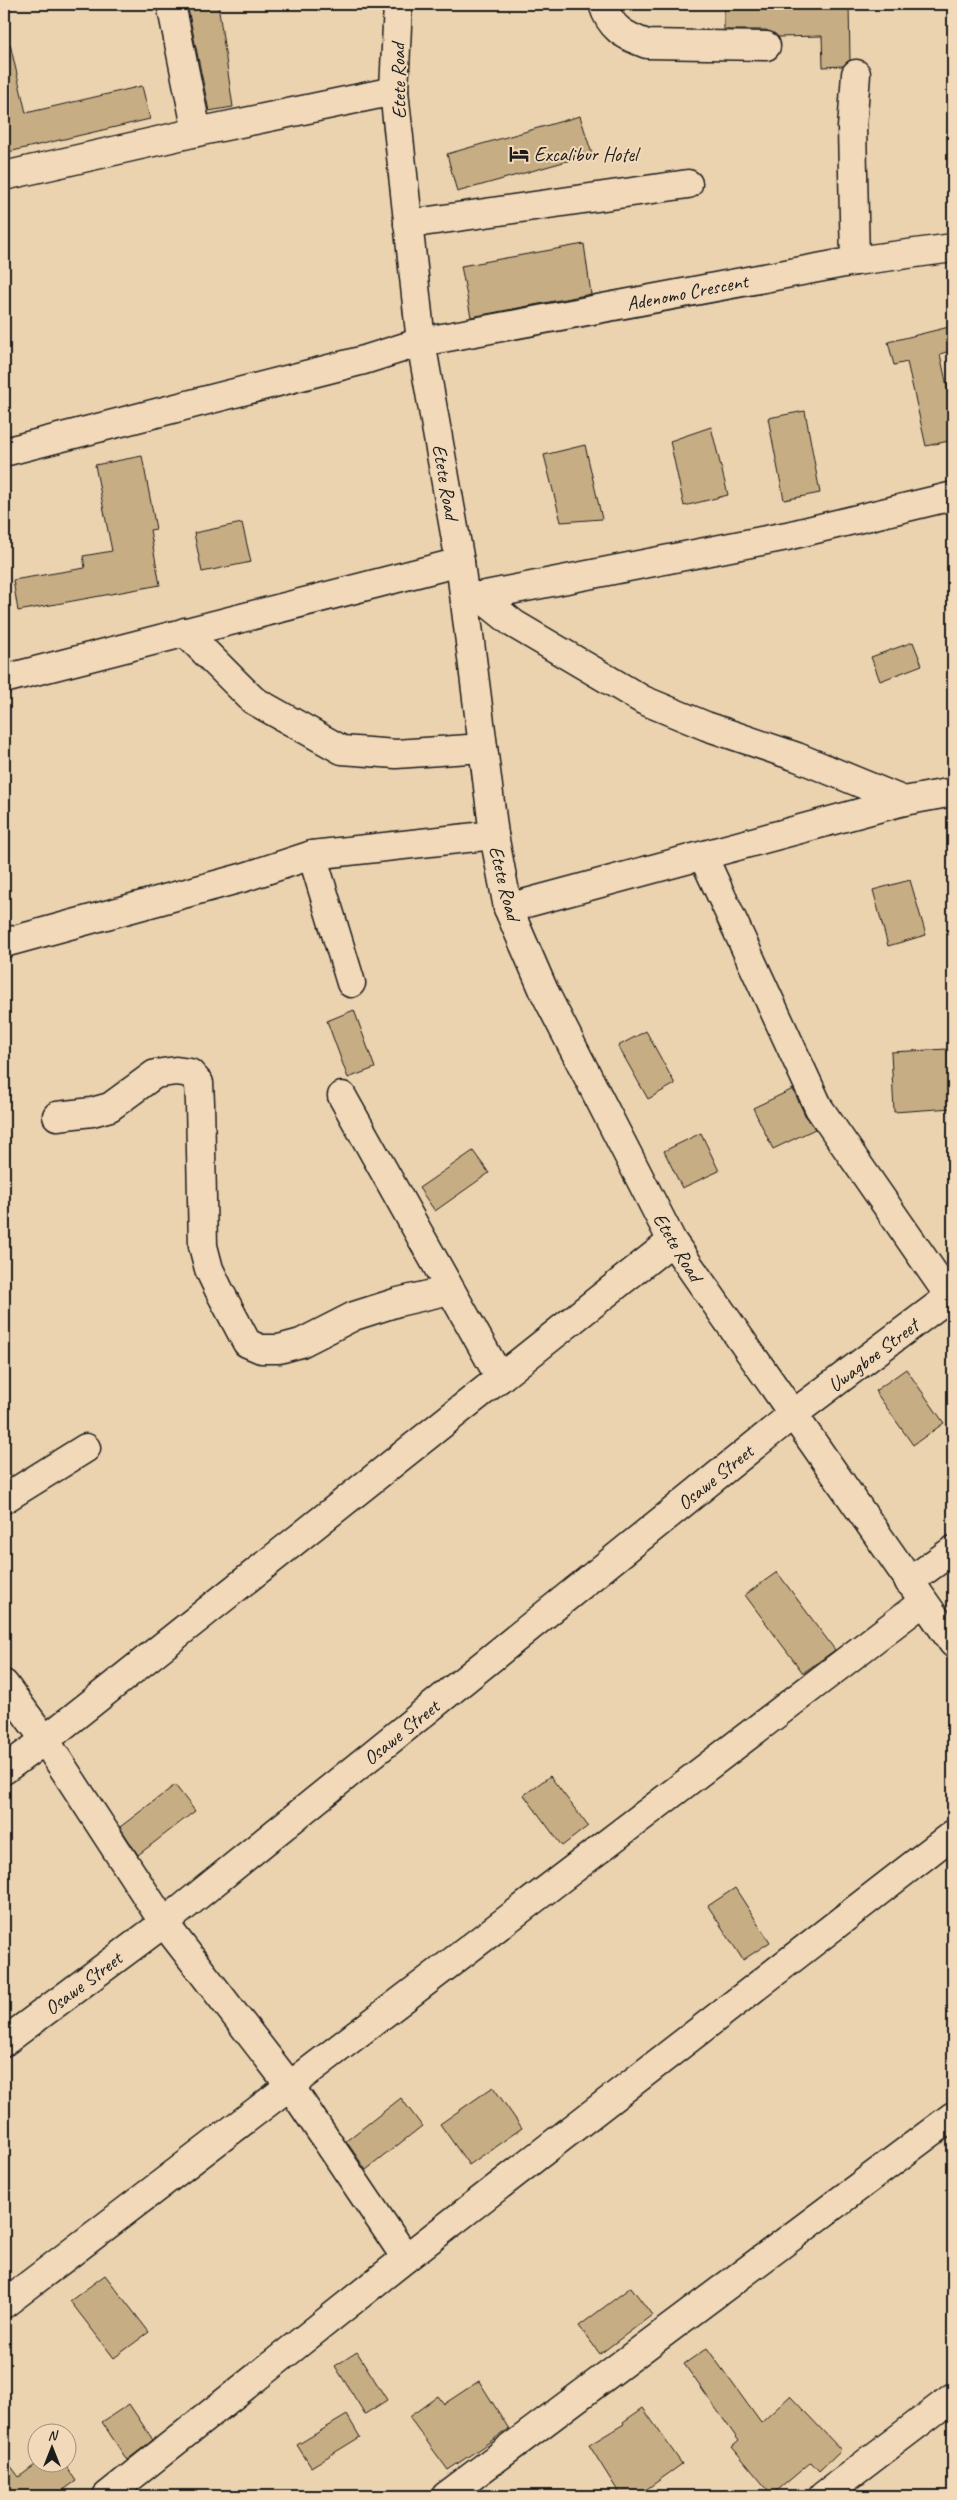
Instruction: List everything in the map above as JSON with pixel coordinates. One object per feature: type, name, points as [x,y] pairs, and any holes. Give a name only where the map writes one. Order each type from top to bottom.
[{"type":"street","points":[[171,4],[197,132]]},
{"type":"street","name":"Etete Road","points":[[398,4],[394,91],[422,342],[460,562],[472,598],[483,748],[494,835],[508,908],[544,991],[672,1242],[953,1643]]},
{"type":"street","points":[[603,4],[614,28],[629,38],[647,44],[766,46]]},
{"type":"street","points":[[855,261],[852,128],[856,74]]},
{"type":"street","points":[[4,176],[197,132],[394,91]]},
{"type":"street","points":[[408,224],[688,184]]},
{"type":"street","name":"Adenomo Crescent","points":[[4,452],[364,360],[422,342],[855,261],[953,248]]},
{"type":"street","points":[[472,598],[787,536],[953,496]]},
{"type":"street","points":[[4,679],[460,562]]},
{"type":"street","points":[[472,598],[643,700],[706,726],[797,757],[904,801]]},
{"type":"street","points":[[185,632],[253,700],[342,750],[396,754],[483,748]]},
{"type":"street","points":[[508,908],[904,801],[953,792]]},
{"type":"street","points":[[4,943],[245,877],[312,855],[494,835]]},
{"type":"street","points":[[312,855],[351,984]]},
{"type":"street","points":[[703,856],[818,1108],[952,1296]]},
{"type":"street","points":[[57,1116],[92,1112],[110,1107],[155,1074],[176,1070],[190,1073],[199,1083],[203,1246],[209,1269],[247,1342],[261,1349],[279,1348],[301,1343],[354,1316],[398,1302],[450,1290]]},
{"type":"street","points":[[342,1096],[500,1378]]},
{"type":"street","points":[[4,1770],[45,1740],[672,1242]]},
{"type":"street","name":"Uwagboe Street","points":[[792,1415],[952,1296]]},
{"type":"street","name":"Osawe Street","points":[[4,2042],[164,1923],[792,1415]]},
{"type":"street","points":[[4,1499],[86,1448]]},
{"type":"street","points":[[4,2304],[290,2086],[916,1592],[953,1550]]},
{"type":"street","points":[[4,1684],[45,1740],[164,1923],[290,2086],[406,2258]]},
{"type":"street","points":[[107,2496],[406,2258],[953,1834]]},
{"type":"street","points":[[446,2496],[953,2116]]},
{"type":"street","points":[[823,2496],[953,2397]]},
{"type":"building","points":[[187,4],[218,4],[233,107],[209,111]]},
{"type":"building","points":[[724,4],[849,4],[850,60],[843,66],[823,67],[822,36],[778,37],[766,30],[724,30]]},
{"type":"building","points":[[4,44],[10,44],[26,113],[142,86],[150,119],[4,153]]},
{"type":"building","name":"Excalibur Hotel","points":[[580,116],[592,154],[457,192],[447,154]]},
{"type":"building","points":[[584,244],[591,294],[471,317],[461,266]]},
{"type":"building","points":[[953,326],[953,350],[940,354],[953,414],[953,440],[926,446],[907,362],[894,365],[888,342]]},
{"type":"building","points":[[805,411],[820,493],[784,500],[768,418]]},
{"type":"building","points":[[711,427],[728,495],[684,506],[670,441]]},
{"type":"building","points":[[585,445],[602,519],[561,522],[544,455]]},
{"type":"building","points":[[142,456],[156,529],[150,530],[160,585],[18,611],[13,580],[85,568],[83,556],[112,551],[95,465]]},
{"type":"building","points":[[242,523],[251,562],[202,572],[194,533]]},
{"type":"building","points":[[913,642],[922,665],[880,681],[871,657]]},
{"type":"building","points":[[910,880],[926,935],[888,946],[873,890]]},
{"type":"building","points":[[354,1010],[375,1068],[348,1078],[327,1021]]},
{"type":"building","points":[[646,1031],[675,1084],[648,1099],[618,1046]]},
{"type":"building","points":[[948,1049],[952,1108],[894,1112],[891,1052]]},
{"type":"building","points":[[793,1089],[805,1115],[815,1129],[773,1149],[753,1108]]},
{"type":"building","points":[[701,1133],[719,1171],[682,1188],[664,1151]]},
{"type":"building","points":[[473,1151],[489,1173],[435,1211],[419,1188]]},
{"type":"building","points":[[906,1369],[944,1423],[913,1445],[875,1391]]},
{"type":"building","points":[[777,1572],[835,1650],[803,1673],[745,1595]]},
{"type":"building","points":[[550,1776],[588,1826],[562,1846],[524,1795]]},
{"type":"building","points":[[175,1785],[195,1811],[138,1855],[120,1827]]},
{"type":"building","points":[[735,1888],[770,1942],[743,1960],[708,1906]]},
{"type":"building","points":[[493,2087],[522,2128],[469,2165],[440,2124]]},
{"type":"building","points":[[401,2098],[422,2126],[366,2170],[346,2141]]},
{"type":"building","points":[[105,2275],[149,2332],[114,2358],[70,2301]]},
{"type":"building","points":[[631,2287],[652,2315],[600,2354],[579,2326]]},
{"type":"building","points":[[707,2348],[761,2423],[790,2396],[841,2450],[819,2471],[811,2462],[772,2495],[732,2447],[739,2441],[684,2364]]},
{"type":"building","points":[[357,2352],[387,2400],[365,2414],[335,2366]]},
{"type":"building","points":[[479,2381],[509,2429],[448,2470],[409,2417],[438,2396],[444,2404]]},
{"type":"building","points":[[129,2404],[153,2440],[127,2460],[102,2422]]},
{"type":"building","points":[[643,2408],[682,2464],[637,2496],[621,2496],[589,2445],[624,2424],[623,2422]]},
{"type":"building","points":[[347,2415],[360,2437],[311,2467],[297,2445]]},
{"type":"building","points":[[4,2457],[19,2477],[28,2470],[28,2472],[70,2472],[76,2481],[55,2496],[4,2496]]},
{"type":"place","name":"Excalibur Hotel","points":[[519,154]]}]
